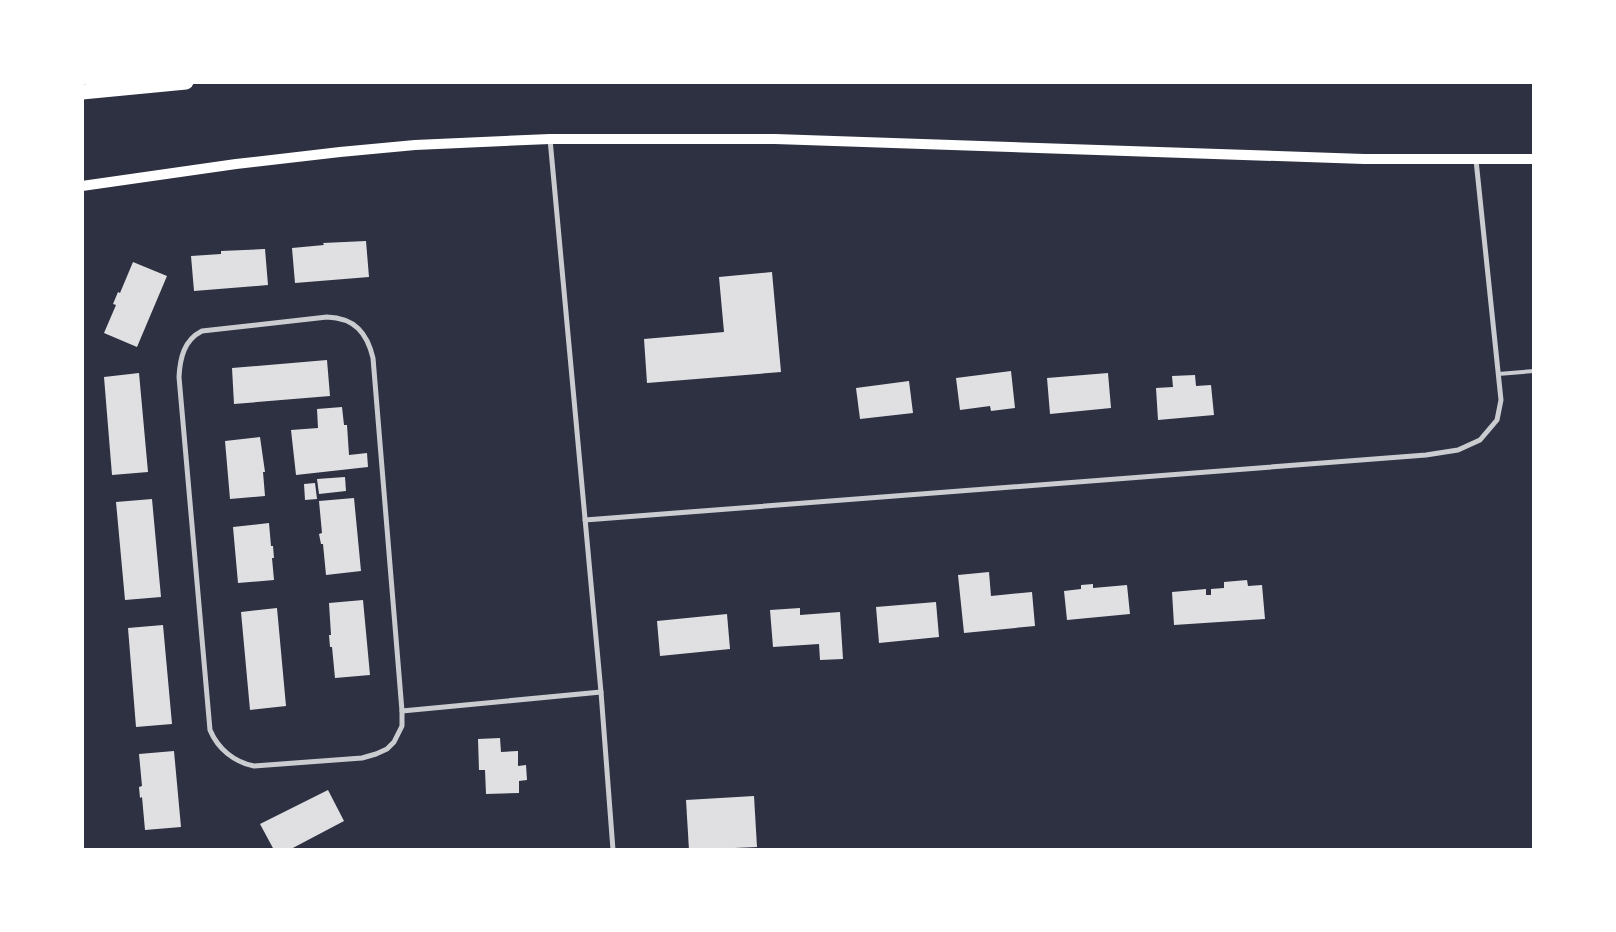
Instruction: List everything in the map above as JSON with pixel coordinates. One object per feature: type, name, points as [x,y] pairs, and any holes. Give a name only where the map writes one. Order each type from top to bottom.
[{"type":"highway","points":[[82,92],[186,82]]},
{"type":"main road","points":[[82,186],[236,164],[340,152],[424,145],[550,139],[775,138],[1364,159],[1534,159]]},
{"type":"street","points":[[550,139],[601,692],[613,850]]},
{"type":"street","points":[[585,520],[1426,455],[1458,450],[1480,440],[1497,420],[1501,400],[1476,160]]},
{"type":"street","points":[[334,317],[352,323],[366,336],[373,358],[402,712],[402,726],[394,742],[387,749],[362,758],[254,766],[242,764],[231,757],[214,739],[209,724],[179,377],[184,349],[196,334],[209,329],[334,317]]},
{"type":"street","points":[[402,712],[601,692]]},
{"type":"lane","points":[[1498,374],[1534,371]]},
{"type":"building","points":[[366,241],[369,277],[295,283],[292,248],[324,245],[323,243]]},
{"type":"building","points":[[265,249],[268,285],[194,291],[191,256],[221,254],[221,251]]},
{"type":"building","points":[[133,262],[167,276],[137,347],[104,333],[116,305],[113,304],[118,292],[120,293]]},
{"type":"building","points":[[772,272],[781,372],[647,383],[644,339],[724,332],[719,277]]},
{"type":"building","points":[[327,360],[330,396],[234,404],[232,368]]},
{"type":"building","points":[[1011,371],[1015,408],[991,411],[990,406],[960,410],[956,378]]},
{"type":"building","points":[[139,373],[148,472],[112,475],[104,377]]},
{"type":"building","points":[[1108,373],[1111,408],[1050,414],[1047,378]]},
{"type":"building","points":[[1195,375],[1196,386],[1211,385],[1214,415],[1158,420],[1156,388],[1173,387],[1172,376]]},
{"type":"building","points":[[909,381],[913,413],[860,419],[856,388]]},
{"type":"building","points":[[342,407],[344,425],[347,425],[349,455],[367,453],[368,467],[296,475],[291,430],[318,428],[317,409]]},
{"type":"building","points":[[260,437],[265,472],[263,472],[265,496],[230,499],[225,441]]},
{"type":"building","points":[[345,477],[346,491],[319,494],[317,479]]},
{"type":"building","points":[[315,483],[317,499],[305,500],[304,484]]},
{"type":"building","points":[[354,498],[361,571],[326,575],[323,544],[321,544],[319,534],[322,533],[319,501]]},
{"type":"building","points":[[152,499],[161,597],[125,600],[116,502]]},
{"type":"building","points":[[269,523],[271,546],[273,546],[274,580],[238,583],[233,527]]},
{"type":"building","points":[[989,572],[991,596],[1032,592],[1035,626],[964,633],[958,575]]},
{"type":"building","points":[[1247,580],[1248,586],[1262,585],[1265,619],[1174,625],[1172,592],[1206,589],[1206,595],[1211,595],[1211,589],[1224,588],[1224,582]]},
{"type":"building","points":[[1093,584],[1093,588],[1127,585],[1130,614],[1067,620],[1064,591],[1081,589],[1081,585]]},
{"type":"building","points":[[363,600],[370,675],[335,678],[329,635],[331,635],[329,603]]},
{"type":"building","points":[[936,602],[939,637],[879,643],[876,607]]},
{"type":"building","points":[[277,608],[286,706],[250,710],[241,612]]},
{"type":"building","points":[[800,608],[800,615],[840,612],[843,659],[820,660],[819,644],[773,647],[770,610]]},
{"type":"building","points":[[727,614],[730,649],[660,656],[657,621]]},
{"type":"building","points":[[163,625],[172,724],[136,727],[128,628]]},
{"type":"building","points":[[500,738],[501,752],[518,751],[518,766],[526,765],[527,780],[519,781],[519,793],[486,794],[485,770],[479,770],[478,739]]},
{"type":"building","points":[[174,751],[181,827],[145,830],[142,797],[140,798],[139,787],[142,786],[139,754]]},
{"type":"building","points":[[328,790],[344,821],[289,850],[274,850],[260,824]]},
{"type":"building","points":[[754,796],[757,847],[689,850],[686,800]]}]
